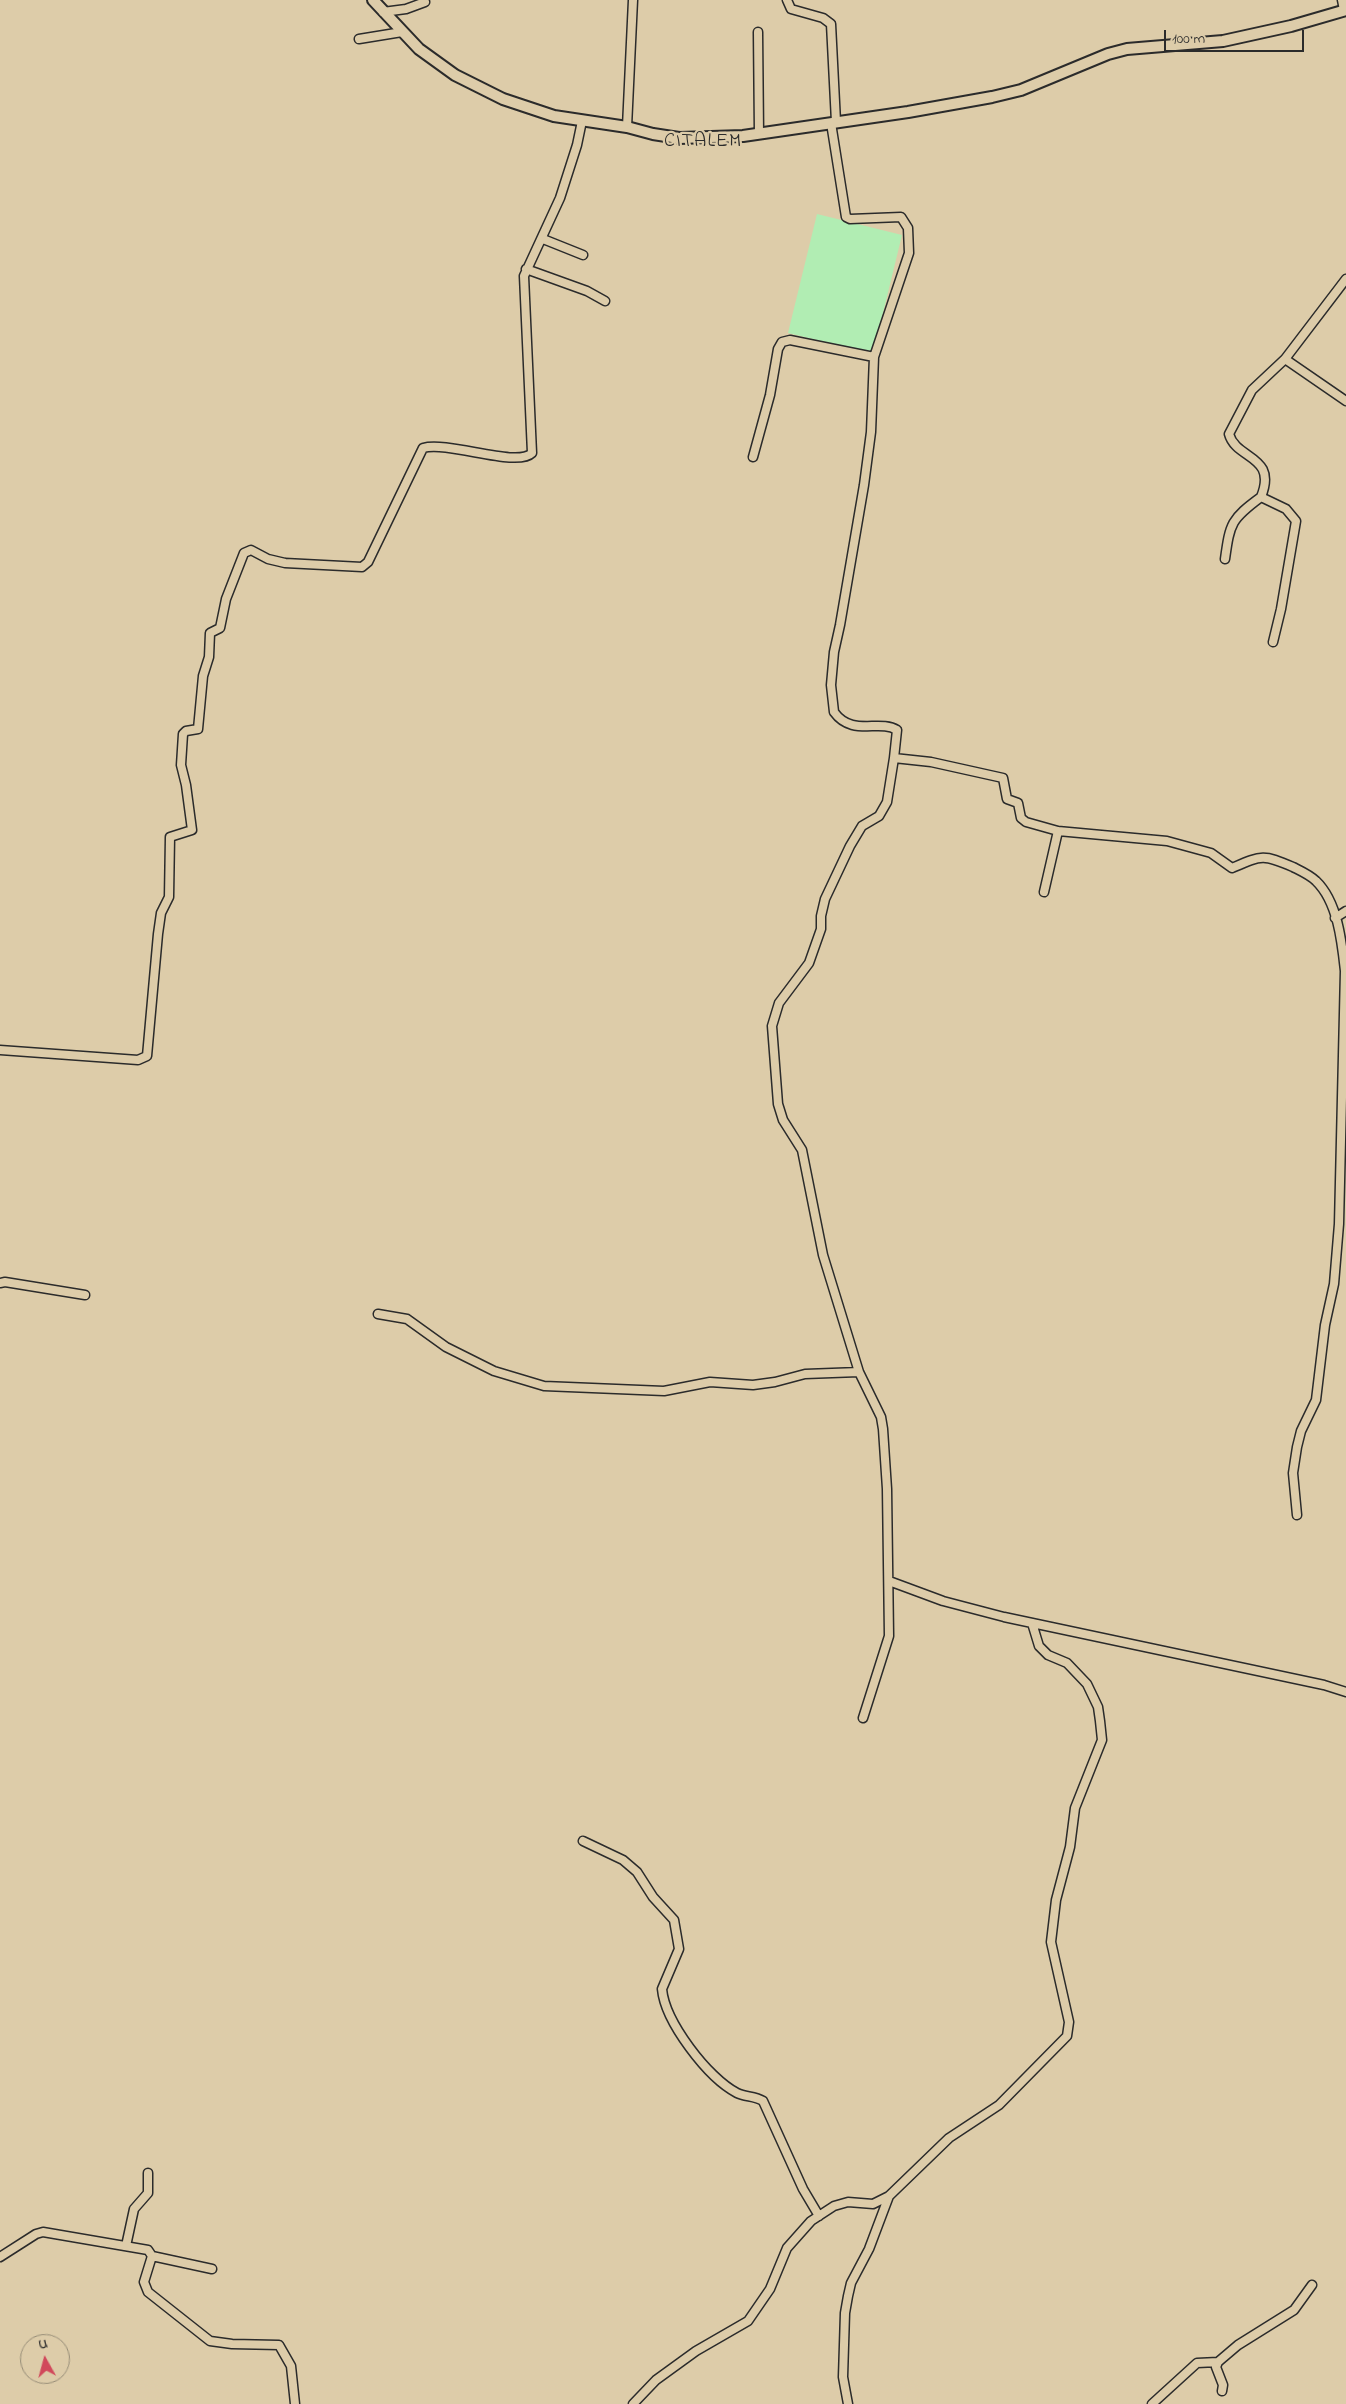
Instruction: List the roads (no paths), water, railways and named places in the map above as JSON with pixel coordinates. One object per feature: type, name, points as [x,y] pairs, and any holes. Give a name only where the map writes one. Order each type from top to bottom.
[{"type":"main road","points":[[373,0],[419,50],[455,75],[503,100],[554,116],[627,127],[679,138],[759,134],[932,108],[1020,90],[1108,54],[1127,49],[1223,41],[1291,26],[1344,7]]},
{"type":"street","points":[[627,127],[633,0]]},
{"type":"street","points":[[787,0],[791,9],[823,18],[831,24],[833,123],[846,217],[850,219],[901,217],[908,228],[910,245],[907,265],[874,357],[873,401],[864,485],[834,652],[831,685],[834,712],[838,718],[863,728],[886,726],[897,730],[887,802],[878,816],[858,831],[850,846],[825,900],[821,916],[821,929],[809,963],[779,1003],[772,1026],[778,1104],[783,1120],[802,1150],[821,1248],[860,1372],[880,1417],[883,1429],[889,1580],[889,1636],[863,1718]]},
{"type":"street","points":[[383,12],[406,9],[425,2]]},
{"type":"street","points":[[360,39],[402,32]]},
{"type":"street","points":[[758,32],[759,134]]},
{"type":"street","points":[[0,1050],[138,1060],[147,1056],[158,934],[161,913],[169,898],[170,837],[192,830],[182,765],[183,734],[186,731],[198,729],[203,676],[209,662],[210,633],[220,628],[226,599],[243,555],[251,550],[268,559],[285,563],[362,567],[368,562],[424,448],[459,448],[513,458],[530,455],[533,445],[523,282],[526,269],[543,239],[560,198],[577,145],[582,121]]},
{"type":"street","points":[[543,239],[583,255]]},
{"type":"street","points":[[526,269],[587,291],[605,301]]},
{"type":"street","points":[[1225,560],[1230,526],[1240,512],[1261,497],[1265,476],[1263,468],[1231,440],[1229,434],[1252,390],[1284,359],[1346,279]]},
{"type":"street","points":[[753,457],[770,394],[778,349],[782,342],[790,340],[874,357]]},
{"type":"street","points":[[1284,359],[1346,401]]},
{"type":"street","points":[[1261,497],[1286,509],[1296,521],[1281,609],[1272,642]]},
{"type":"street","points":[[894,758],[931,762],[1003,778],[1007,799],[1018,803],[1021,818],[1033,824],[1058,831],[1167,841],[1211,853],[1232,868],[1260,856],[1270,857],[1306,873],[1317,882],[1329,901],[1342,946],[1345,971],[1339,1224],[1334,1284],[1325,1325],[1316,1400],[1301,1431],[1293,1473],[1297,1515]]},
{"type":"street","points":[[1044,892],[1058,831]]},
{"type":"street","points":[[1335,918],[1346,911]]},
{"type":"street","points":[[0,1283],[5,1282],[85,1295]]},
{"type":"street","points":[[378,1314],[407,1319],[446,1347],[494,1371],[544,1386],[664,1392],[710,1382],[753,1385],[775,1382],[805,1374],[860,1372]]},
{"type":"street","points":[[889,1580],[943,1601],[1032,1623],[1324,1685],[1346,1692]]},
{"type":"street","points":[[633,2404],[656,2380],[696,2351],[748,2321],[770,2289],[787,2248],[819,2216],[841,2204],[873,2204],[889,2196],[949,2138],[999,2105],[1067,2036],[1070,2022],[1051,1942],[1056,1900],[1070,1847],[1075,1808],[1102,1740],[1098,1707],[1087,1684],[1067,1663],[1048,1655],[1039,1646],[1032,1623]]},
{"type":"street","points":[[583,1841],[622,1860],[637,1872],[653,1897],[674,1920],[680,1949],[662,1989],[675,2025],[688,2047],[736,2092],[763,2101],[799,2181],[819,2216]]},
{"type":"street","points":[[126,2246],[134,2209],[148,2192],[148,2173]]},
{"type":"street","points":[[848,2404],[843,2377],[845,2313],[848,2296],[851,2283],[864,2260],[889,2196]]},
{"type":"street","points":[[0,2258],[36,2234],[43,2232],[148,2250],[152,2256],[212,2269]]},
{"type":"street","points":[[152,2256],[144,2282],[146,2290],[210,2341],[232,2344],[279,2345],[290,2366],[295,2404]]},
{"type":"street","points":[[1222,2391],[1223,2385],[1216,2367],[1218,2362],[1238,2345],[1294,2310],[1312,2285]]},
{"type":"street","points":[[1152,2404],[1197,2363],[1218,2362]]},
{"type":"district","name":"CITALEM","points":[[703,143]]}]
